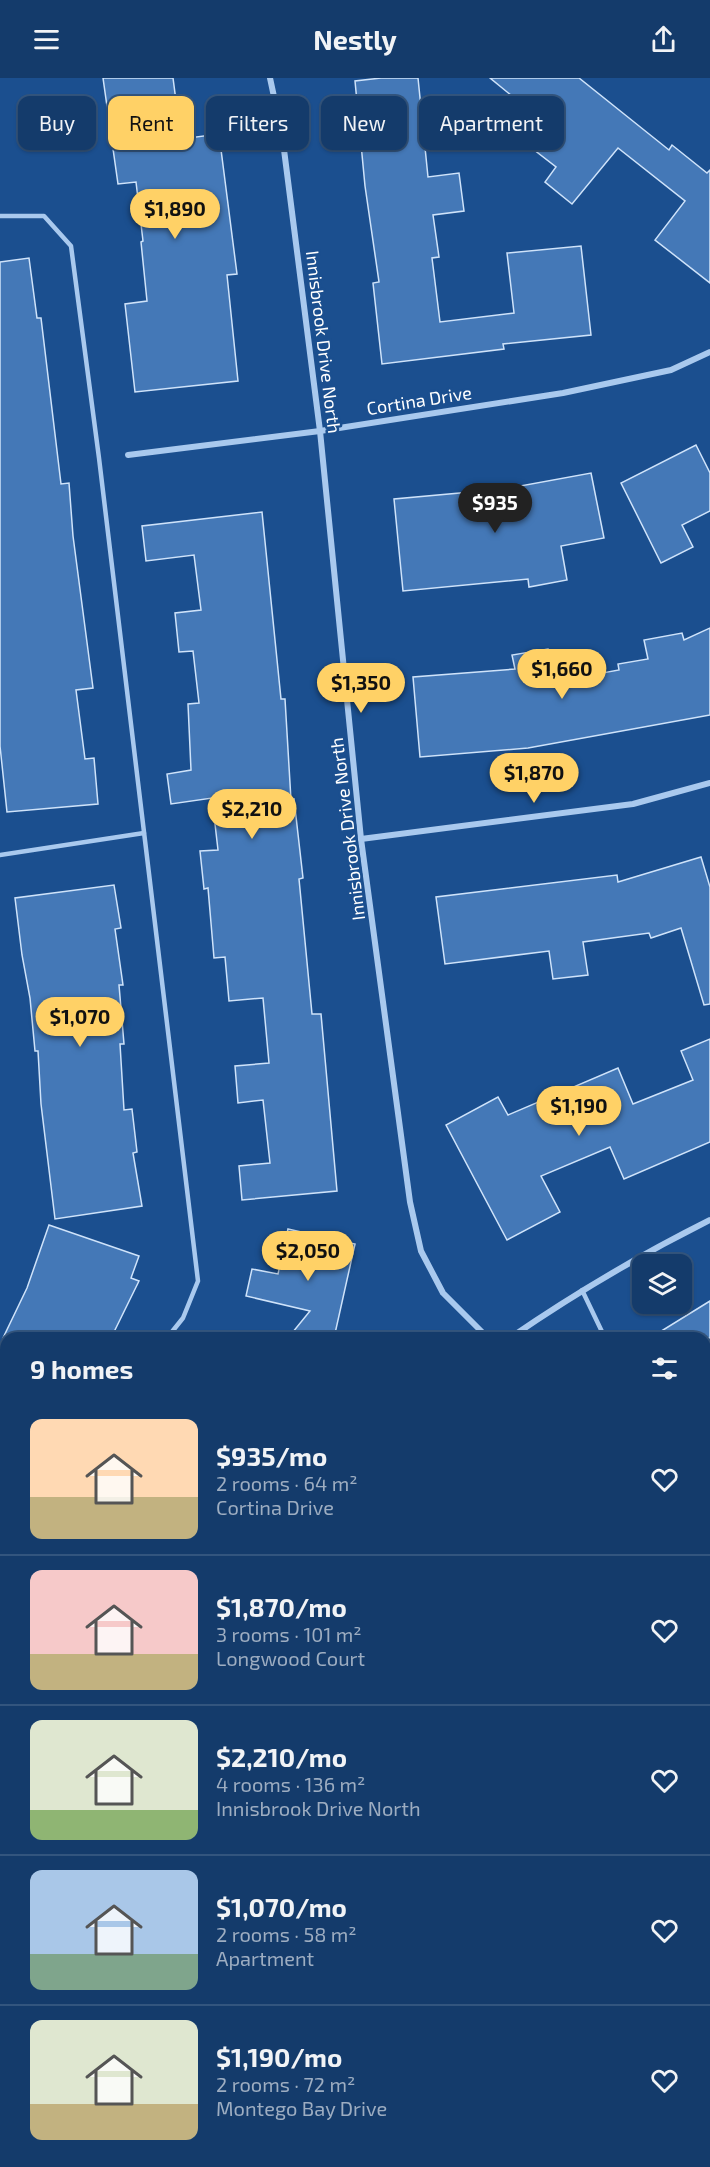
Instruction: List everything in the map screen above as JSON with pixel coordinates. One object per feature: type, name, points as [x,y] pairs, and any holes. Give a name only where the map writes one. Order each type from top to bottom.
[{"type":"street","name":"Innisbrook Drive North","points":[[270,78],[282,134],[320,431],[361,839],[410,1202],[421,1251],[443,1293],[482,1332]]},
{"type":"street","name":"Cortina Drive","points":[[128,455],[320,431],[563,393],[671,370],[710,352]]},
{"type":"street","points":[[361,839],[633,804],[710,783]]},
{"type":"street","points":[[519,1332],[582,1290],[659,1245],[710,1220]]},
{"type":"lane","points":[[0,216],[44,216],[71,246],[99,458],[198,1281],[183,1318],[172,1332]]},
{"type":"lane","points":[[0,855],[144,834]]},
{"type":"lane","points":[[582,1290],[602,1332]]},
{"type":"building","points":[[103,78],[173,78],[175,96],[108,96],[108,113]]},
{"type":"building","points":[[418,78],[419,150],[425,150],[428,177],[459,173],[464,211],[433,215],[439,257],[432,258],[440,322],[514,313],[507,253],[581,246],[591,335],[503,344],[504,349],[382,364],[373,283],[379,282],[362,150],[407,150],[407,96],[356,96],[355,81]]},
{"type":"building","points":[[490,78],[579,78],[669,150],[672,145],[707,173],[710,170],[710,283],[655,240],[685,201],[618,148],[572,204],[545,182],[556,167],[534,150],[564,150],[564,96],[512,96]]},
{"type":"building","points":[[206,136],[206,150],[221,150],[237,274],[227,275],[238,381],[135,392],[125,304],[147,301],[141,242],[143,241],[136,182],[118,184],[113,150],[194,150],[194,137]]},
{"type":"building","points":[[29,258],[37,318],[41,318],[61,484],[69,483],[73,536],[93,688],[76,690],[85,759],[94,758],[98,804],[7,812],[0,746],[0,262]]},
{"type":"building","points":[[696,445],[710,473],[710,511],[682,525],[693,547],[661,563],[621,483]]},
{"type":"building","points":[[591,473],[604,538],[561,546],[567,580],[529,587],[528,579],[403,591],[394,499],[504,489]]},
{"type":"building","points":[[262,512],[281,699],[285,699],[291,800],[294,799],[303,878],[299,879],[312,1014],[321,1014],[337,1191],[242,1200],[239,1166],[270,1163],[263,1100],[238,1103],[235,1066],[269,1063],[263,998],[229,1001],[225,957],[214,958],[208,888],[204,889],[200,851],[218,850],[212,798],[171,804],[167,774],[191,770],[188,704],[199,703],[193,651],[179,652],[175,613],[201,610],[194,555],[146,561],[142,526]]},
{"type":"building","points":[[710,628],[710,715],[528,748],[420,757],[413,677],[515,669],[512,655],[548,649],[554,682],[619,670],[618,664],[648,659],[644,640],[682,633],[684,640]]},
{"type":"building","points":[[701,857],[710,887],[710,1004],[704,1005],[681,928],[651,938],[649,933],[583,942],[588,975],[553,979],[549,951],[445,964],[436,897],[617,875],[618,882]]},
{"type":"building","points":[[114,885],[121,928],[115,929],[123,985],[119,985],[124,1044],[120,1044],[124,1110],[132,1109],[137,1152],[133,1153],[142,1206],[55,1219],[41,1104],[38,1051],[35,1051],[30,998],[15,898]]},
{"type":"building","points":[[710,1039],[710,1142],[624,1179],[610,1147],[541,1176],[560,1212],[507,1240],[446,1125],[498,1097],[508,1115],[618,1068],[633,1104],[693,1080],[681,1051]]},
{"type":"building","points":[[49,1225],[139,1256],[131,1278],[139,1281],[114,1332],[6,1332],[27,1288]]},
{"type":"building","points":[[288,1229],[355,1244],[335,1332],[293,1332],[310,1311],[246,1296],[252,1269],[278,1274]]},
{"type":"building","points":[[710,1301],[710,1332],[660,1332]]}]
